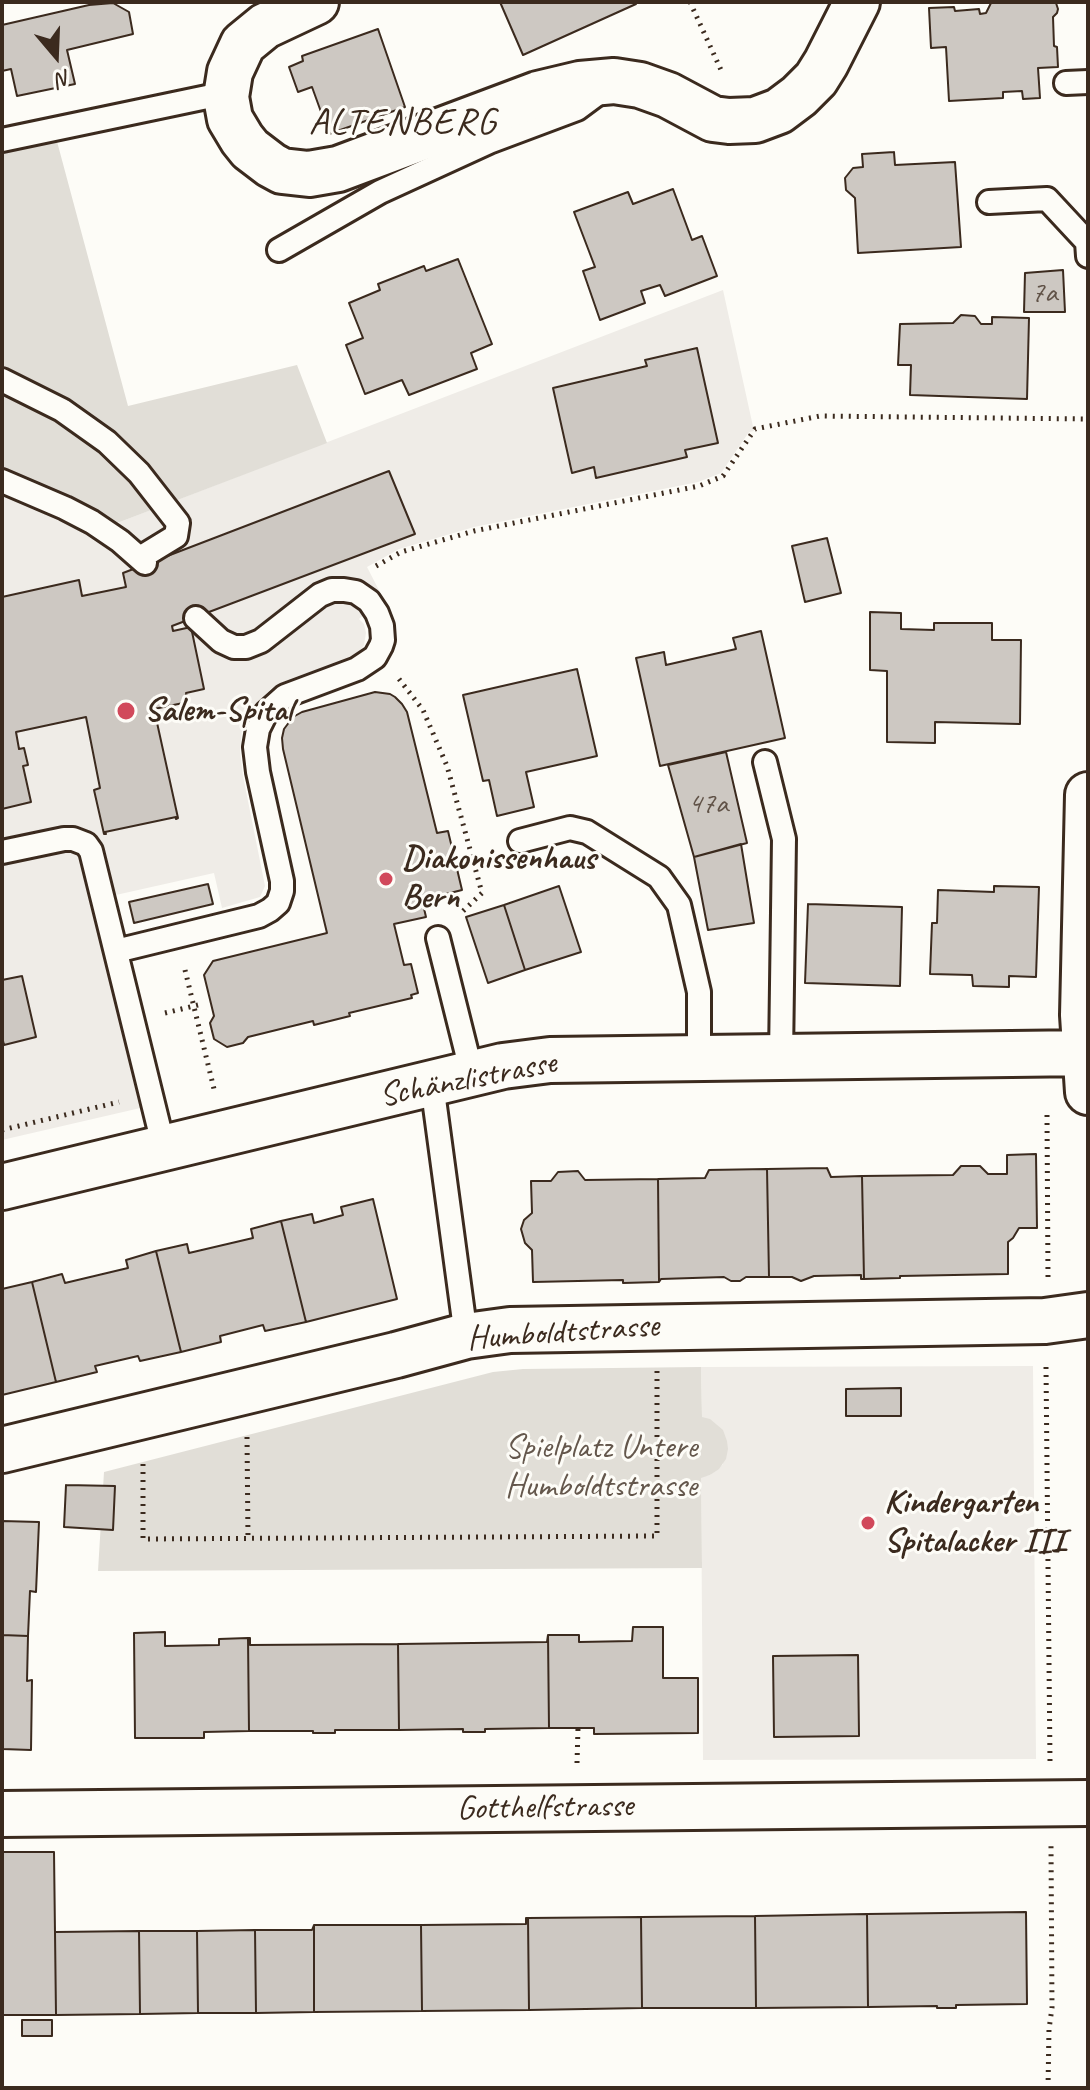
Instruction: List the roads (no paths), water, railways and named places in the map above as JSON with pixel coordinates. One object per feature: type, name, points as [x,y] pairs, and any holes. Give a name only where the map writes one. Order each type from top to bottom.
[{"type":"street","points":[[316,2],[265,26],[243,44],[230,72],[226,93],[230,119],[250,149],[282,171],[309,174],[338,169],[538,94],[580,84],[614,81],[640,85],[668,95],[713,119],[755,120],[779,111],[807,89],[826,63],[857,2]]},
{"type":"street","points":[[1077,1063],[1083,1015],[1088,795]]},
{"type":"street","name":"Schänzlistrasse","points":[[2,1187],[503,1066],[550,1060],[781,1057],[1077,1063]]},
{"type":"street","name":"Humboldtstrasse","points":[[2,1450],[466,1336],[510,1330],[1045,1321],[1088,1315]]},
{"type":"street","name":"Gotthelfstrasse","points":[[2,1814],[1069,1803]]},
{"type":"lane","points":[[279,250],[380,192],[489,142],[577,109],[614,81]]},
{"type":"lane","points":[[2,140],[226,93]]},
{"type":"lane","points":[[989,202],[1047,199],[1087,242],[1088,256]]},
{"type":"lane","points":[[2,380],[62,410],[107,442],[139,473],[178,523],[176,536],[143,560],[92,522],[2,481]]},
{"type":"lane","points":[[116,951],[259,916],[278,903],[282,881],[258,772],[255,747],[258,729],[266,713],[285,696],[357,669],[375,657],[383,640],[377,613],[369,601],[356,592],[332,590],[307,604],[261,641],[246,647],[234,647],[221,641],[196,618]]},
{"type":"lane","points":[[765,762],[784,839],[781,1057]]},
{"type":"lane","points":[[520,841],[570,828],[587,832],[659,877],[679,905],[699,992],[699,1058]]},
{"type":"lane","points":[[2,852],[64,839],[86,844],[94,860],[164,1148]]},
{"type":"lane","points":[[438,938],[452,1079],[466,1336]]},
{"type":"place","name":"Salem-Spital","points":[[126,711]]},
{"type":"place","name":"Diakonissenhaus Bern","points":[[386,879]]},
{"type":"place","name":"Kindergarten Spitalacker III","points":[[868,1523]]},
{"type":"district","name":"ALTENBERG","points":[[403,123]]},
{"type":"park label","name":"Spielplatz Untere Humboldtstrasse","points":[[601,1468]]}]
